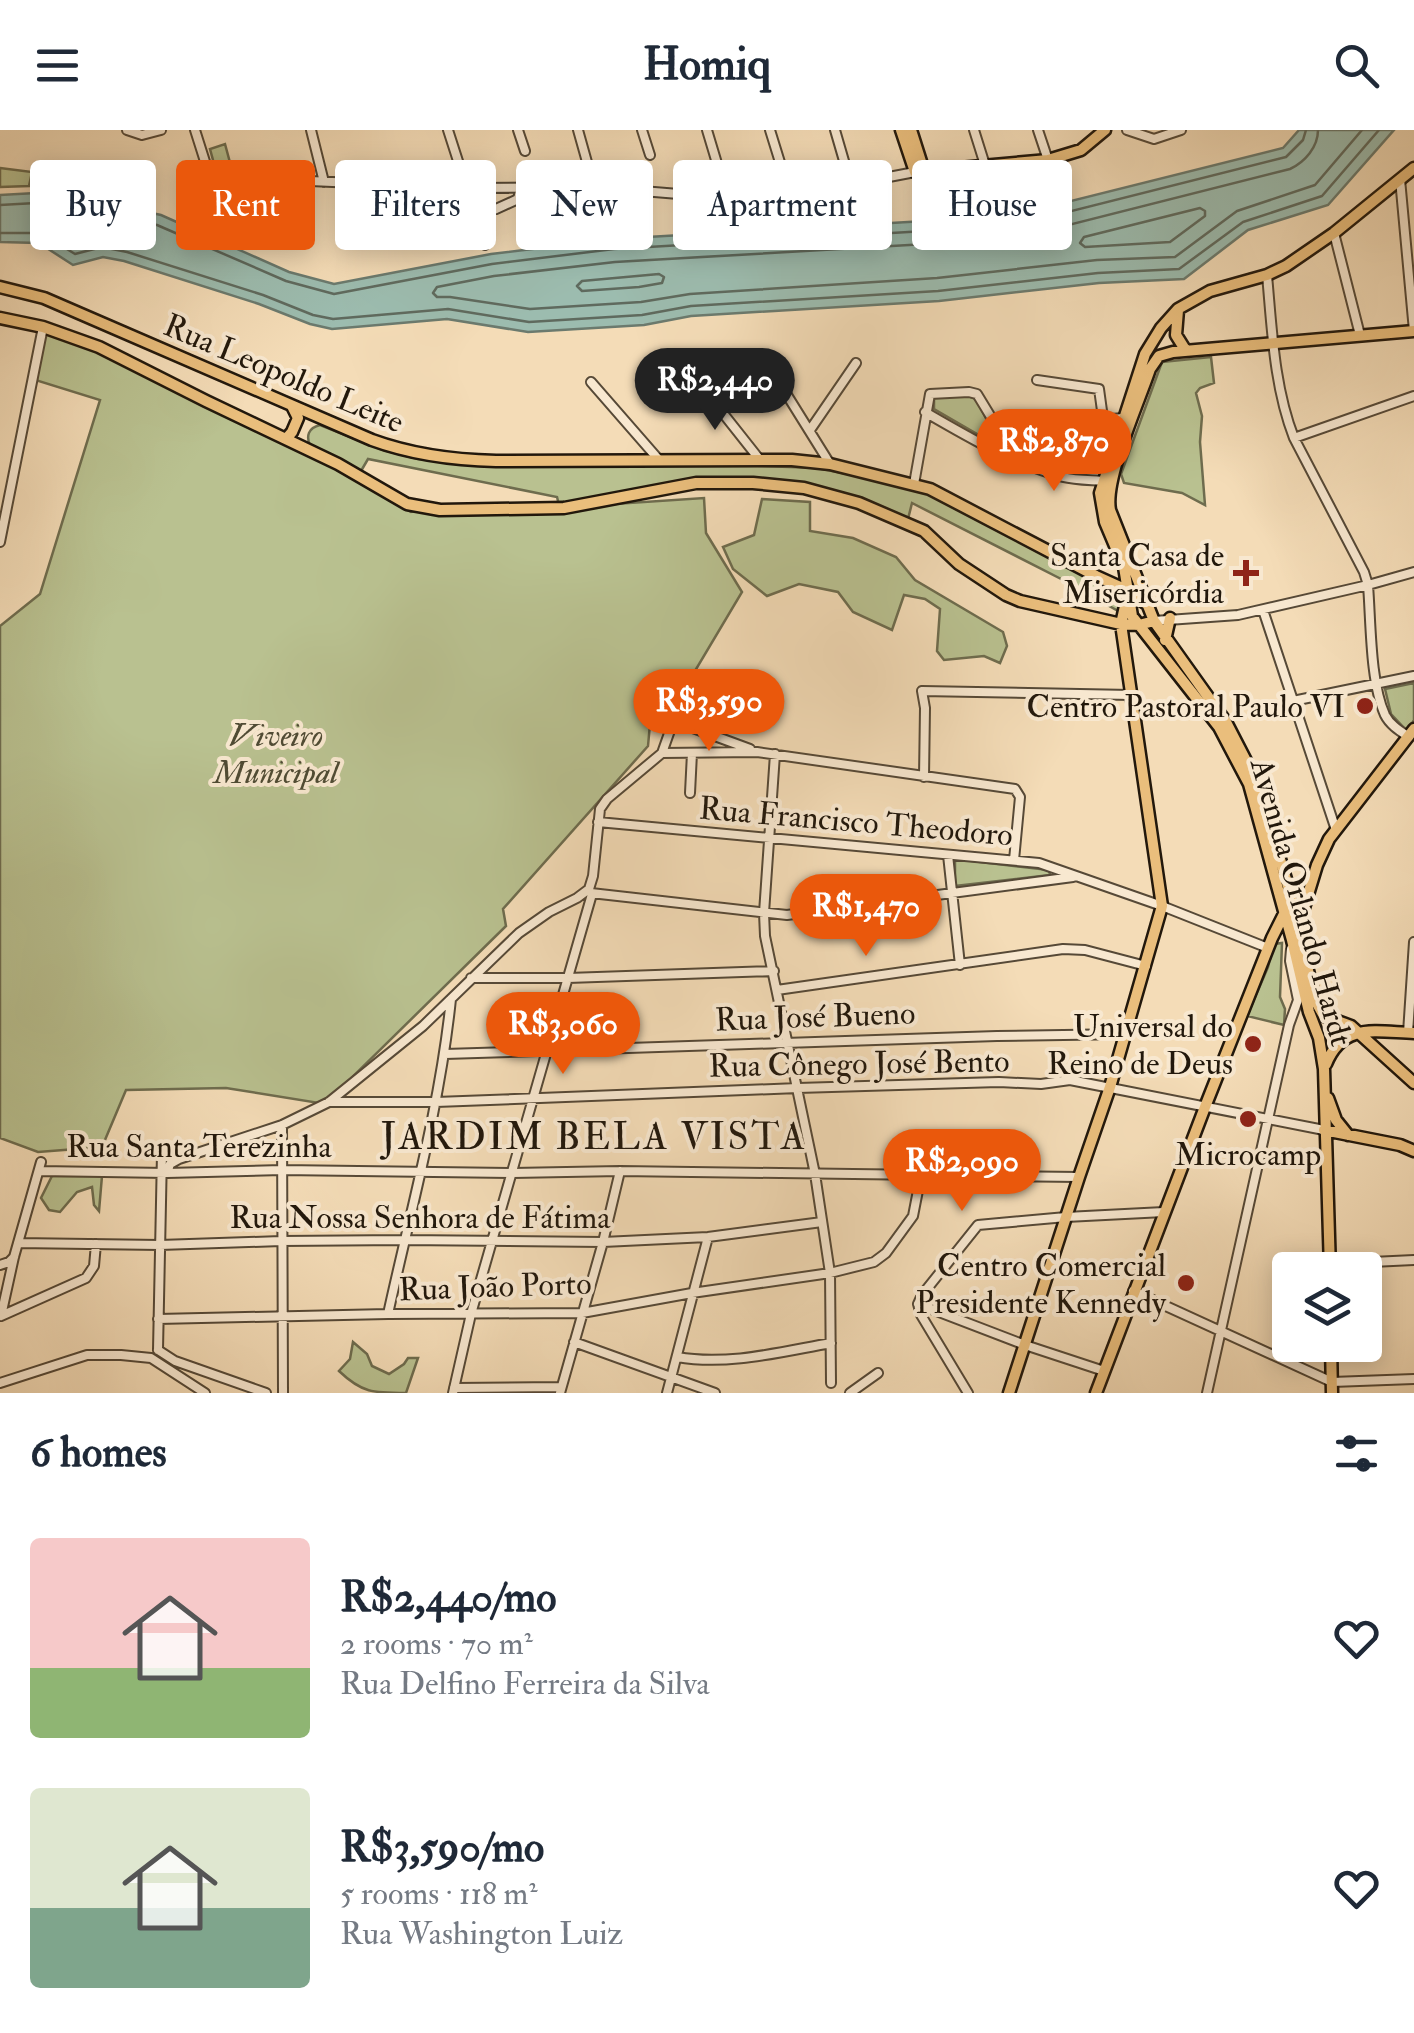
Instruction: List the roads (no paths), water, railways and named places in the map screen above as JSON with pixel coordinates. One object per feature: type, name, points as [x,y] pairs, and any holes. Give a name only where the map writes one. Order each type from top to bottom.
[{"type":"main road","points":[[902,130],[914,160]]},
{"type":"main road","points":[[911,130],[917,160]]},
{"type":"main road","points":[[1048,160],[1081,150],[1105,130]]},
{"type":"main road","points":[[1102,481],[1145,354],[1160,328],[1178,309],[1210,290],[1286,266],[1414,168]]},
{"type":"main road","name":"Rua Leopoldo Leite","points":[[0,287],[44,298],[291,404],[304,414],[396,449],[449,460],[760,460],[830,464],[914,484],[943,495],[1146,603]]},
{"type":"main road","points":[[1178,309],[1176,334],[1186,352],[1414,330]]},
{"type":"main road","points":[[0,318],[43,327],[99,346],[420,508],[564,508],[696,482],[753,483],[822,491],[924,531],[958,564],[1006,596],[1032,606],[1121,624],[1154,621]]},
{"type":"main road","name":"Avenida Orlando Hardt","points":[[1186,352],[1159,356],[1150,369],[1108,499],[1154,621],[1246,756],[1266,807],[1319,1010],[1330,1020],[1350,1026],[1414,1083]]},
{"type":"main road","points":[[290,441],[304,414]]},
{"type":"main road","name":"Avenida Orlando Hardt","points":[[1102,481],[1100,504],[1124,568],[1132,616],[1228,742],[1253,797],[1319,1038],[1324,1069],[1329,1252]]},
{"type":"main road","points":[[1009,1393],[1127,1034],[1162,906],[1121,624],[1128,593]]},
{"type":"main road","points":[[1165,640],[1170,618]]},
{"type":"main road","points":[[1288,886],[1300,886],[1336,830],[1411,733]]},
{"type":"main road","points":[[1292,940],[1317,864]]},
{"type":"main road","points":[[1096,1393],[1268,948],[1292,902]]},
{"type":"main road","points":[[1324,1069],[1337,1044],[1356,1032],[1411,1033]]},
{"type":"main road","points":[[1324,1082],[1336,1120],[1349,1136]]},
{"type":"main road","points":[[1324,1130],[1414,1151]]},
{"type":"main road","points":[[1400,1145],[1414,1142]]},
{"type":"main road","points":[[1331,1362],[1332,1387]]},
{"type":"street","points":[[131,132],[142,135],[160,130]]},
{"type":"street","points":[[195,130],[205,160]]},
{"type":"street","points":[[311,130],[324,182]]},
{"type":"street","points":[[448,130],[458,160]]},
{"type":"street","points":[[518,130],[525,150]]},
{"type":"street","points":[[578,130],[586,160]]},
{"type":"street","points":[[642,130],[650,155]]},
{"type":"street","points":[[707,130],[716,160]]},
{"type":"street","points":[[770,130],[779,160]]},
{"type":"street","points":[[835,130],[844,160]]},
{"type":"street","points":[[974,130],[983,160]]},
{"type":"street","points":[[1038,130],[1048,160]]},
{"type":"street","points":[[1127,130],[1154,139],[1181,130]]},
{"type":"street","points":[[1400,179],[1414,330]]},
{"type":"street","points":[[315,182],[335,182]]},
{"type":"street","points":[[496,209],[516,200]]},
{"type":"street","points":[[1334,233],[1360,335]]},
{"type":"street","points":[[1267,275],[1282,400],[1294,438],[1360,560],[1368,585],[1376,684],[1385,716],[1391,724],[1411,733]]},
{"type":"street","points":[[0,542],[3,504],[43,327]]},
{"type":"street","points":[[810,430],[856,363]]},
{"type":"street","points":[[1037,380],[1099,389],[1102,418]]},
{"type":"street","points":[[591,382],[658,460]]},
{"type":"street","points":[[699,382],[760,460]]},
{"type":"street","points":[[914,484],[930,394],[976,394],[1017,460]]},
{"type":"street","points":[[787,395],[830,464]]},
{"type":"street","points":[[1294,438],[1414,396]]},
{"type":"street","points":[[925,412],[979,444],[1017,460],[1064,477],[1102,481]]},
{"type":"street","points":[[1042,426],[1124,418]]},
{"type":"street","points":[[979,444],[994,440],[1000,432]]},
{"type":"street","points":[[1154,621],[1238,615],[1414,572]]},
{"type":"street","points":[[1263,610],[1336,830]]},
{"type":"street","points":[[1294,701],[1414,676]]},
{"type":"street","points":[[620,1170],[604,1242],[560,1390],[453,1390],[594,876],[600,810],[607,799],[662,753],[684,691]]},
{"type":"street","points":[[924,777],[922,692],[1131,695]]},
{"type":"street","points":[[674,722],[757,752]]},
{"type":"street","points":[[662,753],[757,752],[1012,788],[1020,798],[1014,860]]},
{"type":"street","points":[[690,793],[692,754]]},
{"type":"street","points":[[775,754],[764,912],[766,936],[816,1174],[830,1272],[831,1383]]},
{"type":"street","name":"Rua Francisco Theodoro","points":[[598,822],[1039,863],[1268,948]]},
{"type":"street","points":[[948,855],[960,965]]},
{"type":"street","points":[[164,1173],[179,1159],[282,1125],[329,1102],[382,1061],[519,932],[590,891],[802,914],[1079,876]]},
{"type":"street","points":[[1207,1393],[1288,1026],[1298,1000],[1290,961],[1292,940]]},
{"type":"street","points":[[1411,1033],[1414,942]]},
{"type":"street","points":[[778,990],[1074,948],[1146,966]]},
{"type":"street","points":[[472,978],[774,971]]},
{"type":"street","points":[[388,1314],[436,1102],[451,999]]},
{"type":"street","points":[[1288,1026],[1294,1018],[1309,1012]]},
{"type":"street","name":"Rua José Bueno","points":[[445,1054],[1127,1034]]},
{"type":"street","name":"Rua Cônego José Bento","points":[[329,1102],[436,1102],[1070,1080],[1324,1130]]},
{"type":"street","points":[[282,1125],[283,1393]]},
{"type":"street","points":[[162,1154],[154,1354],[169,1372],[205,1393]]},
{"type":"street","name":"Rua Santa Terezinha","points":[[18,1244],[41,1167],[164,1173],[620,1170],[1078,1177]]},
{"type":"street","name":"Rua João Porto","points":[[158,1319],[582,1313],[862,1266],[886,1253],[913,1216],[921,1175]]},
{"type":"street","points":[[967,1393],[918,1304],[978,1225],[1164,1212]]},
{"type":"street","name":"Rua Nossa Senhora de Fátima","points":[[18,1244],[604,1242],[708,1238],[822,1222]]},
{"type":"street","points":[[668,1393],[708,1238]]},
{"type":"street","points":[[1,1316],[18,1244]]},
{"type":"street","points":[[1,1316],[86,1278],[94,1266],[96,1244]]},
{"type":"street","points":[[0,1265],[14,1257]]},
{"type":"street","points":[[1382,1263],[1414,1260]]},
{"type":"street","points":[[0,1289],[4,1302]]},
{"type":"street","points":[[1133,1291],[1332,1387],[1414,1378]]},
{"type":"street","points":[[918,1304],[1104,1371]]},
{"type":"street","points":[[574,1342],[716,1393]]},
{"type":"street","points":[[677,1357],[724,1361],[831,1343]]},
{"type":"street","points":[[0,1383],[86,1355],[154,1354],[266,1393]]},
{"type":"street","points":[[169,1372],[175,1361]]},
{"type":"street","points":[[850,1393],[878,1373]]},
{"type":"water","points":[[1299,130],[1394,130],[1328,205],[1248,230],[1184,279],[1099,283],[939,301],[691,316],[644,325],[528,332],[447,319],[332,329],[124,261],[103,257],[73,265],[50,250],[156,250],[156,214],[176,222],[176,250],[240,250],[289,272],[334,284],[524,250],[653,250],[653,237],[673,236],[673,250],[892,250],[892,223],[912,222],[912,250],[1072,250],[1072,201],[1283,148]]},
{"type":"water","points":[[30,193],[30,243],[0,242],[0,195]]},
{"type":"place","name":"Santa Casa de Misericórdia","points":[[1246,573]]},
{"type":"place","name":"Centro Pastoral Paulo VI","points":[[1365,706]]},
{"type":"place","name":"Universal do Reino de Deus","points":[[1253,1044]]},
{"type":"place","name":"Microcamp","points":[[1248,1119]]},
{"type":"place","name":"Centro Comercial Presidente Kennedy","points":[[1186,1283]]},
{"type":"district","name":"JARDIM BELA VISTA","points":[[594,1136]]},
{"type":"park label","name":"Viveiro Municipal","points":[[276,754]]}]
